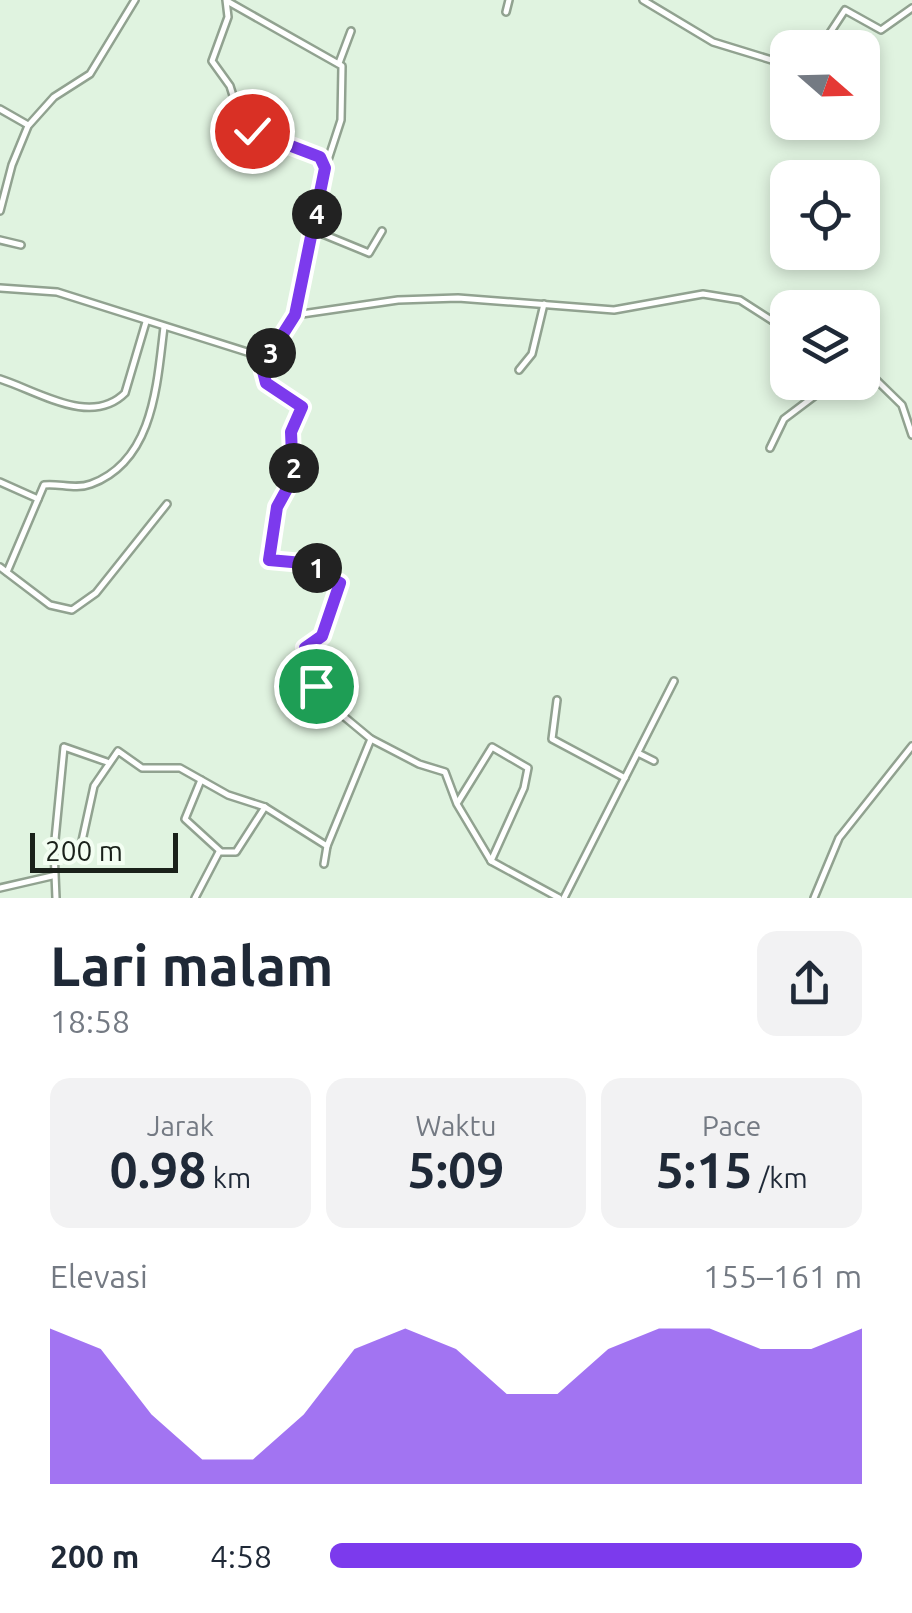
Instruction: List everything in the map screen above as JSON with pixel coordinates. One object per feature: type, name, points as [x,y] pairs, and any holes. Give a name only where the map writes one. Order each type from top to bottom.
[{"type":"street","points":[[0,207],[28,126],[54,97],[90,74],[135,0]]},
{"type":"street","points":[[227,0],[289,40],[339,62]]},
{"type":"street","points":[[227,0],[228,17],[212,61],[230,86],[241,118],[264,137],[320,157],[325,168]]},
{"type":"street","points":[[506,12],[508,0]]},
{"type":"street","points":[[643,0],[713,42],[770,60]]},
{"type":"street","points":[[832,30],[845,10],[881,30],[890,28],[912,8]]},
{"type":"street","points":[[0,288],[51,291],[269,356],[295,315],[325,168],[342,115],[339,62],[351,31]]},
{"type":"street","points":[[0,109],[28,126]]},
{"type":"street","points":[[314,230],[366,253],[382,231]]},
{"type":"street","points":[[0,240],[21,245]]},
{"type":"street","points":[[295,315],[428,298],[490,298],[614,310],[719,295],[740,300],[770,319]]},
{"type":"street","points":[[519,370],[532,354],[544,304]]},
{"type":"street","points":[[0,379],[75,406],[100,408],[125,393],[146,322]]},
{"type":"street","points":[[164,327],[153,399],[134,451],[96,482],[73,487],[46,484],[3,569],[50,605],[67,610],[80,607],[96,593],[167,504]]},
{"type":"street","points":[[259,356],[266,383],[302,407],[291,432],[293,478],[277,507],[269,560],[303,563],[340,582],[322,636],[307,643],[304,654],[315,674],[318,695],[371,740],[445,772],[457,804],[491,861],[562,898],[674,681]]},
{"type":"street","points":[[880,383],[902,404],[912,435]]},
{"type":"street","points":[[770,448],[784,418],[808,400]]},
{"type":"street","points":[[0,482],[38,499]]},
{"type":"street","points":[[557,700],[552,739],[625,778]]},
{"type":"street","points":[[324,864],[327,846],[371,740]]},
{"type":"street","points":[[814,898],[838,838],[912,746]]},
{"type":"street","points":[[457,804],[492,747],[528,768],[524,788],[491,861]]},
{"type":"street","points":[[56,898],[52,876],[62,772],[59,764],[64,748],[107,762]]},
{"type":"street","points":[[54,850],[80,850],[90,800],[107,762],[121,750],[142,768],[175,767],[265,807],[327,846]]},
{"type":"street","points":[[638,753],[654,760]]},
{"type":"street","points":[[201,780],[186,819],[220,851],[234,854],[265,807]]},
{"type":"street","points":[[195,898],[220,851]]},
{"type":"street","points":[[0,888],[52,876]]},
{"type":"route","points":[[252,131],[320,157],[325,168],[295,315],[269,356],[259,356],[266,383],[302,407],[291,432],[293,478],[277,507],[269,560],[275,564],[303,563],[340,583],[322,636],[305,648],[316,686]]}]
